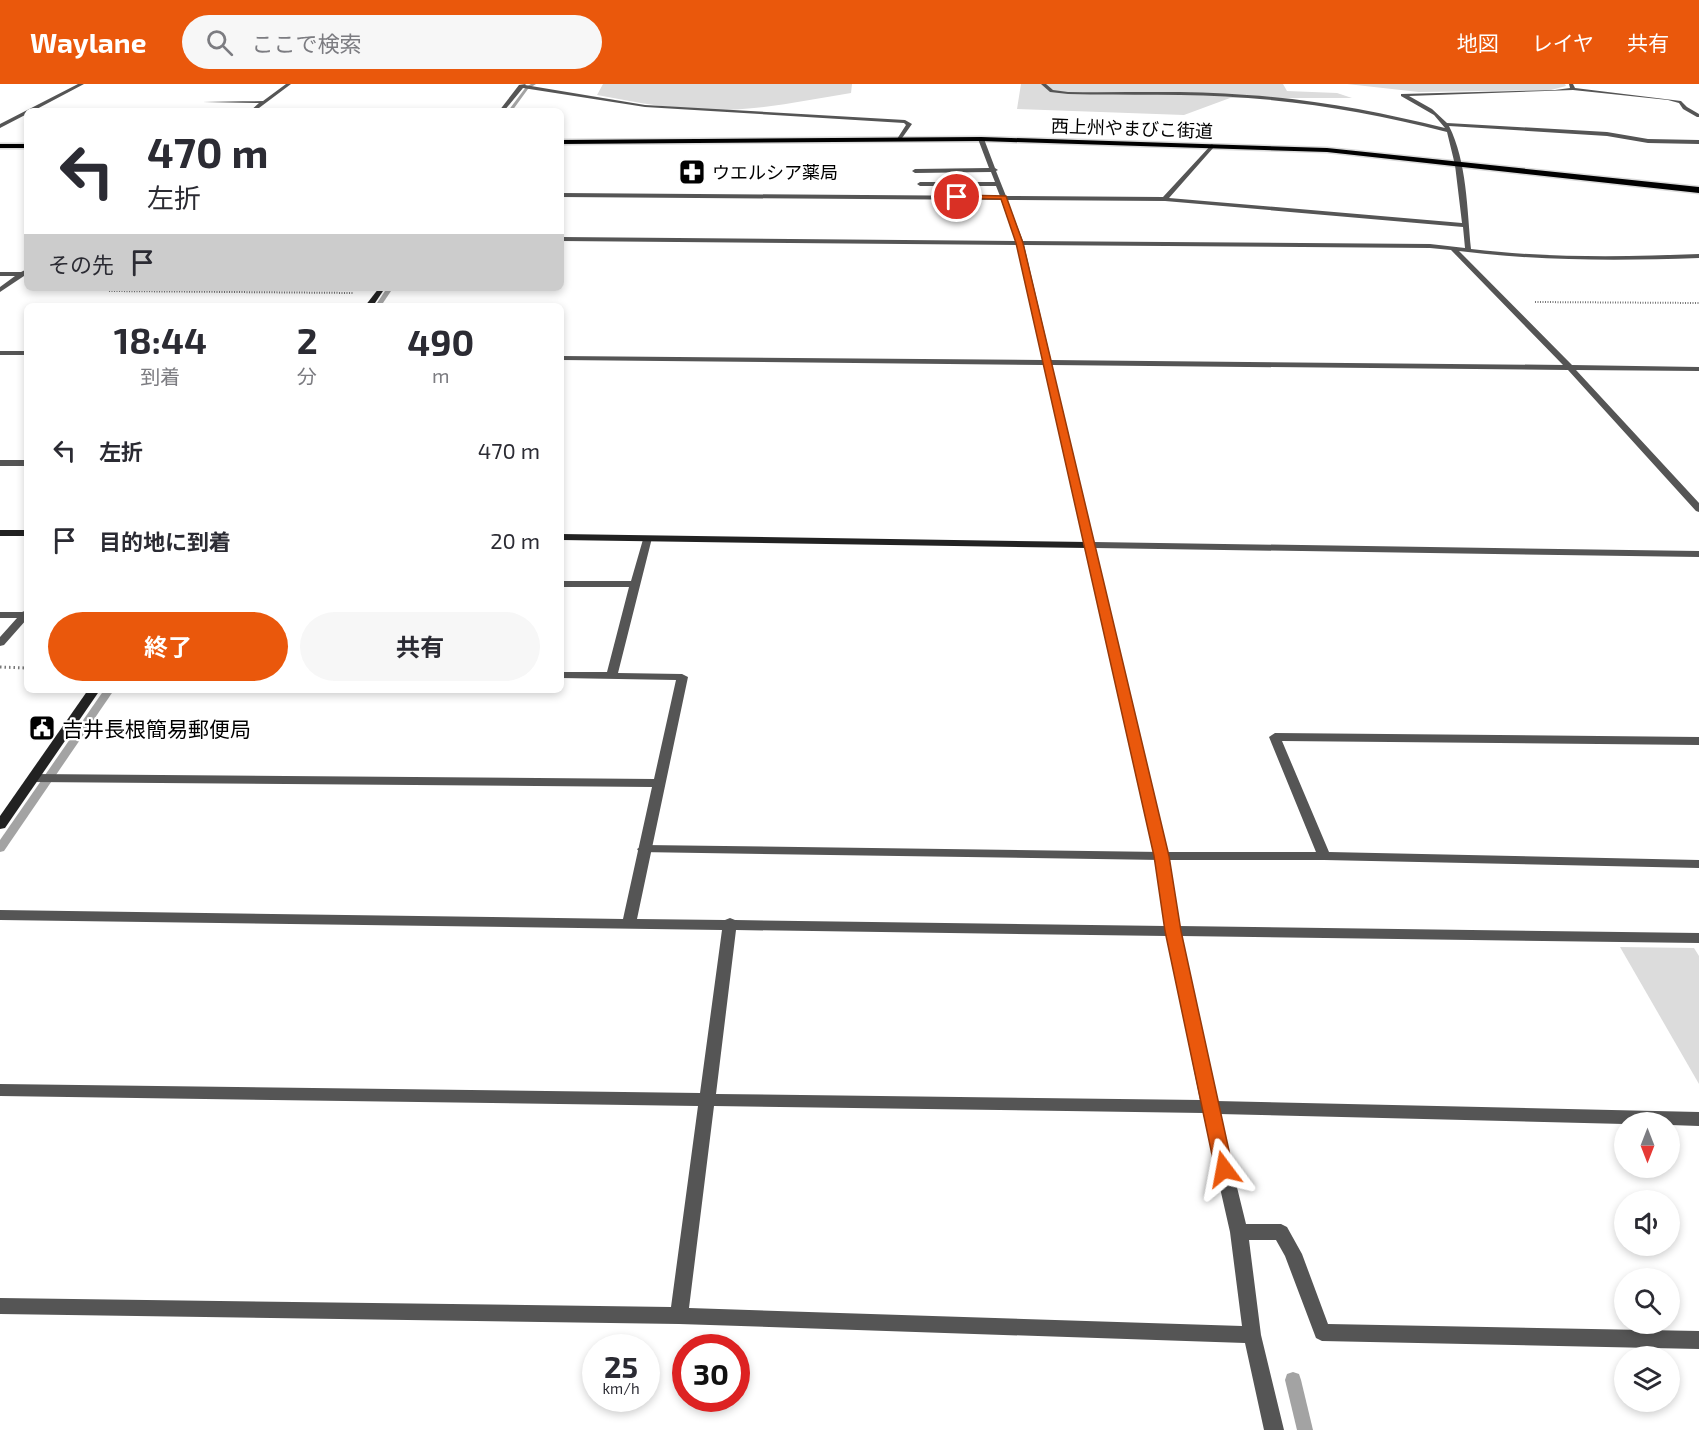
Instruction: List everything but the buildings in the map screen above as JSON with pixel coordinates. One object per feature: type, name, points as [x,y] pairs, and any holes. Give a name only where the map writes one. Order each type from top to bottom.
[{"type":"highway","name":"西上州やまびこ街道","points":[[564,142],[981,139],[1327,150],[1699,190]]},
{"type":"highway","points":[[0,146],[24,146]]},
{"type":"street","points":[[36,108],[82,84]]},
{"type":"street","points":[[256,108],[289,84]]},
{"type":"street","points":[[507,84],[645,106],[905,122],[909,124],[900,139]]},
{"type":"street","points":[[1043,84],[1052,91],[1068,93],[1236,96],[1299,101],[1385,114],[1449,131]]},
{"type":"street","points":[[504,108],[523,85]]},
{"type":"street","points":[[1468,251],[1458,164],[1449,131],[1436,115],[1402,95],[1572,86],[1681,102],[1685,108],[1699,116]]},
{"type":"street","points":[[204,102],[263,102]]},
{"type":"street","points":[[0,126],[24,114]]},
{"type":"street","points":[[1445,124],[1606,134],[1648,141],[1699,142]]},
{"type":"street","points":[[981,139],[995,170],[1020,243],[1161,856],[1173,931],[1209,1107],[1239,1232],[1252,1335],[1274,1430]]},
{"type":"street","points":[[1165,199],[1212,146]]},
{"type":"street","points":[[915,171],[995,170]]},
{"type":"street","points":[[920,184],[999,184]]},
{"type":"street","points":[[564,195],[1165,199],[1465,225]]},
{"type":"street","points":[[564,240],[1430,246],[1468,251],[1610,259],[1699,256]]},
{"type":"street","points":[[1453,249],[1571,369],[1699,509]]},
{"type":"street","points":[[0,274],[24,272]]},
{"type":"street","points":[[0,290],[24,273]]},
{"type":"street","points":[[0,353],[24,353]]},
{"type":"street","points":[[564,358],[1699,369]]},
{"type":"street","points":[[0,463],[24,463]]},
{"type":"street","points":[[0,533],[24,532]]},
{"type":"street","points":[[564,537],[1699,554]]},
{"type":"street","points":[[612,676],[647,538]]},
{"type":"street","points":[[564,584],[636,584]]},
{"type":"street","points":[[0,615],[24,614]]},
{"type":"street","points":[[0,643],[24,616]]},
{"type":"street","points":[[564,675],[682,677],[629,922]]},
{"type":"street","points":[[0,825],[91,693]]},
{"type":"street","points":[[1324,856],[1275,737],[1699,741]]},
{"type":"street","points":[[33,778],[658,783]]},
{"type":"street","points":[[644,849],[1324,856],[1699,864]]},
{"type":"street","points":[[0,915],[730,923],[1699,938]]},
{"type":"street","points":[[680,1316],[730,923]]},
{"type":"street","points":[[0,1090],[1209,1107],[1699,1119]]},
{"type":"street","points":[[1239,1232],[1281,1232],[1293,1254],[1322,1332],[1699,1340]]},
{"type":"street","points":[[0,1306],[680,1316],[1252,1335]]},
{"type":"path","points":[[1506,302],[1699,303]]},
{"type":"path","points":[[0,667],[24,668]]},
{"type":"shaded area","points":[[603,84],[852,84],[851,93],[766,107],[715,110],[655,105],[597,95]]},
{"type":"shaded area","points":[[1021,84],[1283,84],[1287,91],[1337,93],[1352,98],[1230,98],[1184,115],[1017,109]]},
{"type":"shaded area","points":[[1347,84],[1565,84],[1566,86],[1551,90],[1419,92]]},
{"type":"shaded area","points":[[1620,947],[1694,948],[1699,956],[1699,1084]]},
{"type":"waterway","points":[[512,108],[527,88],[534,84]]},
{"type":"waterway","points":[[380,303],[388,291]]},
{"type":"waterway","points":[[0,848],[107,693]]},
{"type":"waterway","points":[[1293,1380],[1305,1430]]},
{"type":"place","name":"ウエルシア薬局","points":[[692,172]]},
{"type":"place","name":"吉井長根簡易郵便局","points":[[42,728]]},
{"type":"route","points":[[957,197],[1004,197],[1020,243],[1161,856],[1173,931],[1224,1169]]}]
